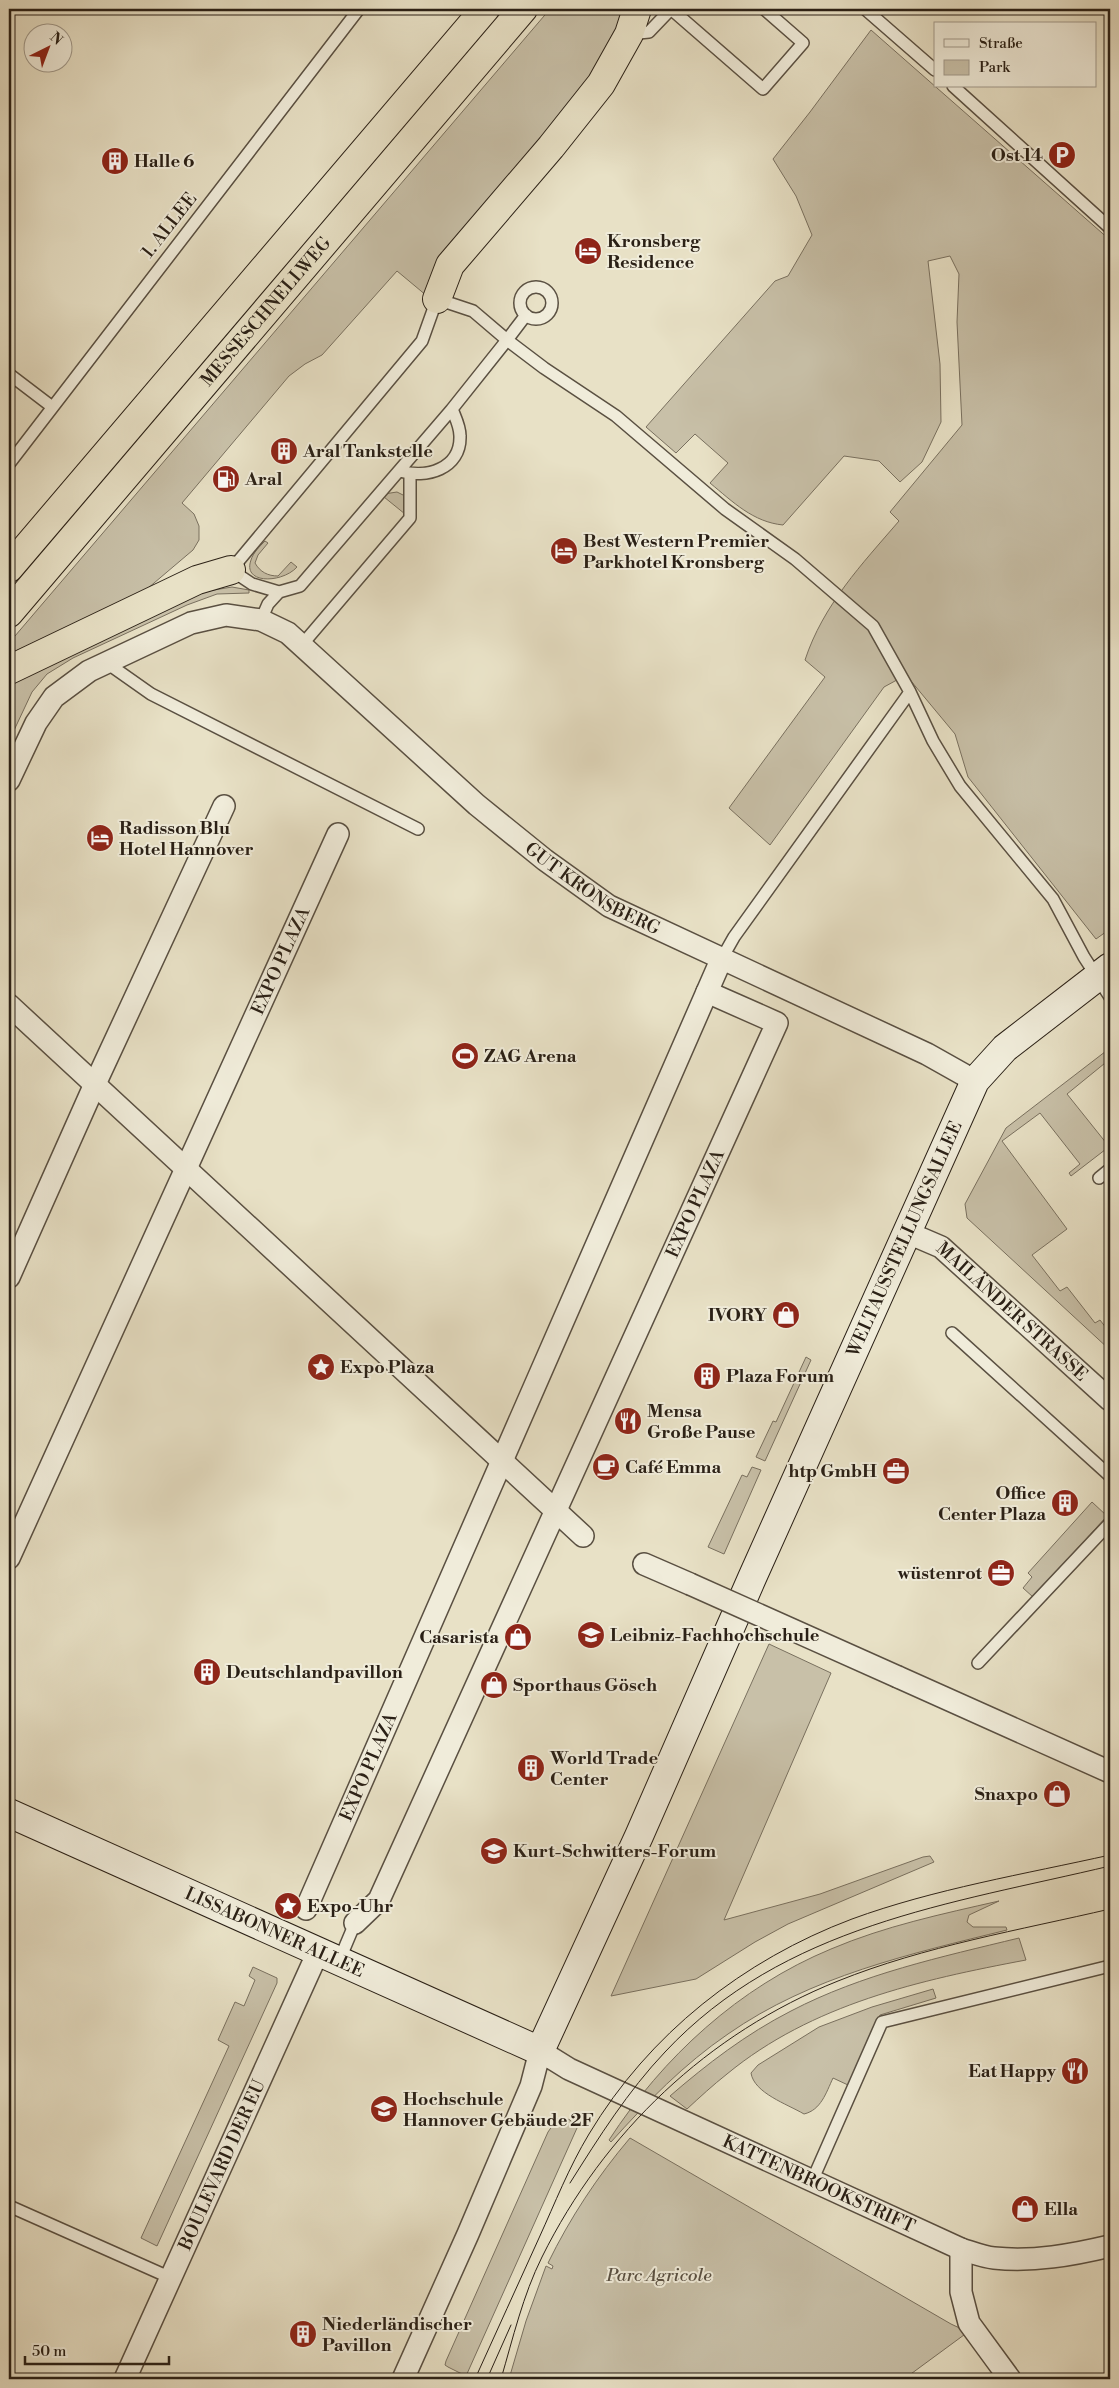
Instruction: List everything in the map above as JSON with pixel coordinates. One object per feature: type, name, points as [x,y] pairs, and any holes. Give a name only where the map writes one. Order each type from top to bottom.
[{"type":"highway","name":"MESSESCHNELLWEG","points":[[9,568],[485,9]]},
{"type":"highway","name":"MESSESCHNELLWEG","points":[[9,613],[523,9]]},
{"type":"highway","points":[[437,299],[450,265],[539,162],[601,84],[629,34],[636,9]]},
{"type":"highway","points":[[9,670],[198,580],[231,570]]},
{"type":"main road","name":"WELTAUSSTELLUNGSALLEE","points":[[540,2051],[639,1836],[906,1232],[975,1081],[1005,1048],[1106,980]]},
{"type":"main road","name":"LISSABONNER ALLEE","points":[[9,1813],[540,2051]]},
{"type":"street","points":[[9,780],[36,722],[54,697],[88,671],[191,623],[226,616],[261,620]]},
{"type":"street","name":"GUT KRONSBERG","points":[[261,620],[288,634],[477,804],[545,860],[609,906],[721,960],[927,1054],[975,1081]]},
{"type":"street","points":[[9,1277],[95,1084],[224,806]]},
{"type":"street","name":"EXPO PLAZA","points":[[9,1558],[338,834]]},
{"type":"street","name":"EXPO PLAZA","points":[[306,1910],[721,960]]},
{"type":"street","name":"EXPO PLAZA","points":[[355,1923],[378,1900],[777,1024],[707,992]]},
{"type":"street","points":[[9,1005],[583,1536]]},
{"type":"street","name":"MAILÄNDER STRASSE","points":[[906,1232],[941,1247],[1110,1400]]},
{"type":"street","points":[[644,1564],[1110,1772]]},
{"type":"street","name":"BOULEVARD DER EU","points":[[125,2379],[171,2278],[328,1956]]},
{"type":"street","points":[[402,2379],[468,2234],[531,2086],[540,2051]]},
{"type":"street","name":"KATTENBROOKSTRIFT","points":[[540,2051],[569,2069],[960,2249],[992,2258],[1028,2260],[1064,2256],[1110,2246]]},
{"type":"street","points":[[960,2249],[961,2292],[969,2324],[1010,2379]]},
{"type":"lane","name":"1. ALLEE","points":[[9,464],[51,406],[359,9]]},
{"type":"lane","points":[[629,34],[649,32],[671,9],[762,89],[803,43],[764,9]]},
{"type":"lane","points":[[865,9],[934,69]]},
{"type":"lane","points":[[955,88],[1110,228]]},
{"type":"lane","points":[[279,592],[252,584],[231,570],[422,341],[437,299],[472,311],[506,340],[544,368],[616,416],[725,509],[795,559],[874,626],[910,692],[933,741],[960,786],[1053,899],[1106,980]]},
{"type":"lane","points":[[261,620],[268,604],[279,592],[300,586],[405,473],[452,409],[526,315]]},
{"type":"lane","points":[[9,374],[51,406]]},
{"type":"lane","points":[[405,473],[425,475],[436,472],[453,457],[460,437],[452,409]]},
{"type":"lane","points":[[301,646],[410,518],[405,473]]},
{"type":"lane","points":[[107,663],[151,694],[418,830]]},
{"type":"lane","points":[[721,960],[734,937],[910,692]]},
{"type":"lane","points":[[1099,1178],[1110,1169]]},
{"type":"lane","points":[[952,1334],[1110,1476]]},
{"type":"lane","points":[[978,1664],[1110,1523]]},
{"type":"lane","points":[[328,1956],[355,1923]]},
{"type":"lane","points":[[812,2181],[882,2022],[1110,1966]]},
{"type":"lane","points":[[9,2206],[171,2278]]},
{"type":"green space","points":[[550,9],[628,9],[597,78],[427,296],[397,271],[322,355],[305,364],[289,376],[182,503],[194,514],[199,526],[199,540],[193,550],[141,594],[9,654],[9,643]]},
{"type":"green space","points":[[871,30],[934,85],[934,88],[937,88],[1110,240],[1110,929],[1096,939],[968,777],[955,734],[906,675],[884,687],[770,845],[729,808],[825,677],[805,660],[822,621],[858,569],[899,521],[890,512],[962,425],[957,322],[959,274],[950,256],[928,261],[940,364],[941,422],[922,462],[900,482],[879,461],[844,456],[783,525],[772,523],[744,510],[710,483],[728,463],[695,434],[676,453],[646,427],[775,281],[788,276],[812,235],[796,196],[773,159]]},
{"type":"green space","points":[[397,492],[405,496],[405,514],[384,497],[384,494]]},
{"type":"green space","points":[[265,541],[268,543],[258,555],[255,563],[262,571],[278,576],[291,562],[297,567],[283,576],[274,578],[265,579],[252,574],[250,568],[252,557]]},
{"type":"green space","points":[[232,587],[249,590],[249,593],[217,594],[187,605],[73,658],[47,674],[32,692],[9,741],[9,679],[202,592]]},
{"type":"green space","points":[[1110,1048],[1110,1059],[1067,1094],[1107,1144],[1110,1142],[1110,1146],[1071,1176],[1069,1173],[1080,1164],[1040,1113],[1002,1141],[1067,1229],[1032,1255],[1060,1291],[1067,1287],[1095,1323],[1100,1320],[1110,1333],[1110,1350],[967,1218],[965,1204],[1006,1128]]},
{"type":"green space","points":[[806,1357],[811,1360],[765,1461],[756,1457],[773,1421],[776,1422]]},
{"type":"green space","points":[[752,1467],[761,1470],[724,1554],[708,1547],[742,1475],[747,1477]]},
{"type":"green space","points":[[1092,1502],[1107,1516],[1033,1597],[1023,1588],[1032,1577],[1028,1573]]},
{"type":"green space","points":[[769,1644],[831,1673],[724,1920],[820,1894],[923,1857],[930,1856],[934,1862],[788,1924],[696,1979],[611,1996]]},
{"type":"green space","points":[[999,1901],[969,1915],[967,1922],[973,1927],[1006,1927],[1007,1930],[934,1948],[862,1969],[793,1997],[760,2014],[728,2034],[696,2058],[652,2098],[611,2142],[609,2140],[654,2080],[679,2053],[735,2004],[765,1983],[797,1965],[851,1941],[914,1921]]},
{"type":"green space","points":[[1019,1938],[1026,1960],[907,1986],[831,2012],[795,2029],[760,2050],[722,2078],[687,2109],[670,2096],[698,2072],[743,2040],[774,2020],[818,1998],[902,1968]]},
{"type":"green space","points":[[253,1967],[277,1978],[277,1983],[157,2246],[141,2238],[229,2046],[218,2040],[235,2002],[244,2006],[255,1980],[249,1976]]},
{"type":"green space","points":[[933,1989],[936,1998],[880,2015],[848,2085],[833,2078],[819,2105],[810,2112],[804,2114],[772,2097],[753,2080],[751,2073],[758,2065],[819,2027],[872,2007]]},
{"type":"green space","points":[[563,2117],[570,2120],[577,2128],[466,2376],[445,2365],[446,2361],[548,2132],[557,2119]]},
{"type":"green space","name":"Parc Agricole","points":[[630,2138],[951,2324],[968,2332],[904,2379],[509,2379],[526,2321],[546,2266],[552,2269],[553,2266],[548,2263],[556,2246],[595,2183]]},
{"type":"tram line","points":[[475,2379],[562,2185],[589,2134],[613,2098],[640,2064],[702,2004],[773,1956],[812,1936],[852,1919],[883,1908],[947,1891],[1110,1855]]},
{"type":"tram line","points":[[570,2183],[626,2098],[651,2067],[712,2009],[762,1975],[816,1947],[872,1926],[930,1908],[1110,1866]]},
{"type":"tram line","points":[[501,2379],[529,2286],[542,2257],[567,2211],[596,2168],[629,2128],[664,2092],[704,2058],[746,2028],[790,2003],[838,1981],[939,1948],[1110,1909]]},
{"type":"tram line","points":[[487,2379],[511,2325]]},
{"type":"place","name":"Ost 14","points":[[1062,155]]},
{"type":"place","name":"Halle 6","points":[[115,161]]},
{"type":"place","name":"Kronsberg Residence","points":[[588,251]]},
{"type":"place","name":"Aral Tankstelle","points":[[284,451]]},
{"type":"place","name":"Aral","points":[[226,479]]},
{"type":"place","name":"Best Western Premier Parkhotel Kronsberg","points":[[564,551]]},
{"type":"place","name":"Radisson Blu Hotel Hannover","points":[[100,838]]},
{"type":"place","name":"ZAG Arena","points":[[465,1056]]},
{"type":"place","name":"IVORY","points":[[786,1315]]},
{"type":"place","name":"Expo Plaza","points":[[321,1367]]},
{"type":"place","name":"Plaza Forum","points":[[707,1376]]},
{"type":"place","name":"Mensa Große Pause","points":[[628,1421]]},
{"type":"place","name":"Café Emma","points":[[606,1467]]},
{"type":"place","name":"htp GmbH","points":[[896,1471]]},
{"type":"place","name":"Office Center Plaza","points":[[1065,1503]]},
{"type":"place","name":"wüstenrot","points":[[1001,1573]]},
{"type":"place","name":"Leibniz-Fachhochschule","points":[[591,1635]]},
{"type":"place","name":"Casarista","points":[[518,1637]]},
{"type":"place","name":"Deutschlandpavillon","points":[[207,1672]]},
{"type":"place","name":"Sporthaus Gösch","points":[[494,1685]]},
{"type":"place","name":"World Trade Center","points":[[531,1768]]},
{"type":"place","name":"Snaxpo","points":[[1057,1794]]},
{"type":"place","name":"Kurt-Schwitters-Forum","points":[[494,1851]]},
{"type":"place","name":"Expo-Uhr","points":[[288,1906]]},
{"type":"place","name":"Eat Happy","points":[[1075,2071]]},
{"type":"place","name":"Hochschule Hannover Gebäude 2F","points":[[384,2109]]},
{"type":"place","name":"Ella","points":[[1025,2209]]},
{"type":"place","name":"Niederländischer Pavillon","points":[[303,2334]]}]
